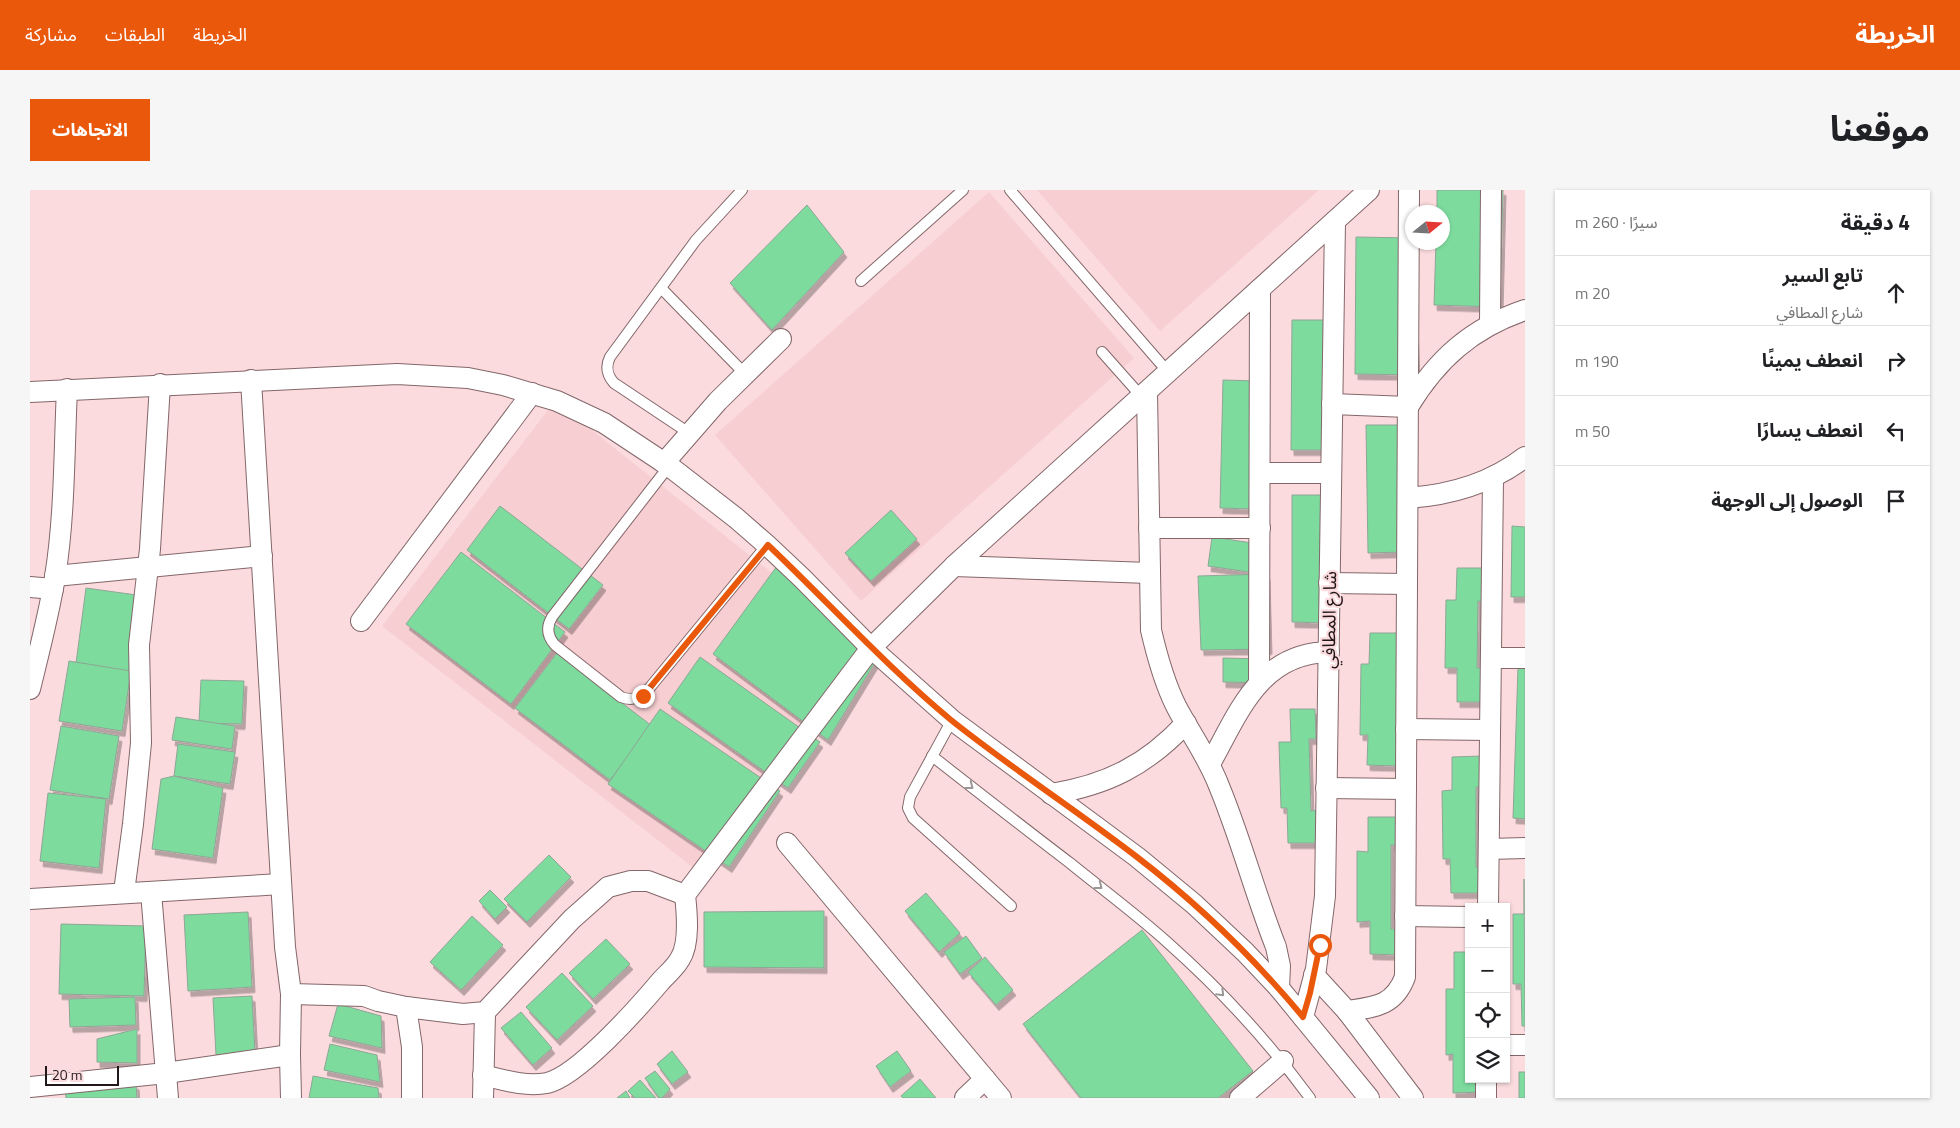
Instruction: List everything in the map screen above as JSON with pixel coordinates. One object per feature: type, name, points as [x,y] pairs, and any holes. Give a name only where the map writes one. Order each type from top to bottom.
[{"type":"street","points":[[483,1075],[515,1083],[548,1083],[566,1075],[624,1023],[681,958],[688,915],[686,895],[871,648],[954,566],[1369,190]]},
{"type":"street","points":[[1347,1011],[1382,1004],[1397,993],[1405,977],[1409,190]]},
{"type":"street","points":[[1490,324],[1491,190]]},
{"type":"street","name":"شارع المطافي","points":[[1303,1017],[1320,945],[1325,896],[1335,221]]},
{"type":"street","points":[[1259,681],[1260,289]]},
{"type":"street","points":[[1408,407],[1420,386],[1451,351],[1490,324],[1525,310]]},
{"type":"street","points":[[666,464],[689,433],[744,373],[781,339]]},
{"type":"street","points":[[30,392],[251,380],[397,374],[433,375],[468,378],[532,393],[557,401],[604,423],[666,464],[768,545],[871,648],[952,720],[1168,882],[1220,928],[1279,988],[1368,1098]]},
{"type":"street","points":[[251,380],[285,947],[291,994],[290,1055],[292,1098]]},
{"type":"street","points":[[124,892],[141,742],[139,645],[148,567],[160,384]]},
{"type":"street","points":[[30,689],[54,582],[61,515],[67,389]]},
{"type":"street","points":[[361,621],[532,393]]},
{"type":"street","points":[[1144,394],[1151,630],[1155,650],[1168,688],[1210,764],[1236,832],[1276,947],[1280,966],[1279,988]]},
{"type":"street","points":[[1332,404],[1408,407]]},
{"type":"street","points":[[1408,498],[1451,492],[1492,478],[1525,458]]},
{"type":"street","points":[[1260,473],[1331,474]]},
{"type":"street","points":[[1488,903],[1492,478]]},
{"type":"street","points":[[1149,528],[1260,528]]},
{"type":"street","points":[[30,587],[148,567],[262,556]]},
{"type":"street","points":[[954,566],[1149,573]]},
{"type":"street","points":[[1329,583],[1407,584]]},
{"type":"street","points":[[1210,764],[1259,681],[1274,668],[1291,658],[1303,654],[1328,652]]},
{"type":"street","points":[[1490,658],[1525,658]]},
{"type":"street","points":[[1051,794],[1090,786],[1126,772],[1158,750],[1186,723]]},
{"type":"street","points":[[1406,729],[1490,730]]},
{"type":"street","points":[[1326,788],[1406,789]]},
{"type":"street","points":[[787,843],[1001,1098]]},
{"type":"street","points":[[1489,849],[1525,848]]},
{"type":"street","points":[[483,1098],[485,1012],[572,919],[608,887],[631,881],[648,881],[686,895]]},
{"type":"street","points":[[30,899],[281,884]]},
{"type":"street","points":[[152,892],[168,1098]]},
{"type":"street","points":[[1406,916],[1465,917]]},
{"type":"street","points":[[1314,975],[1347,1011],[1413,1098]]},
{"type":"street","points":[[291,994],[364,996],[406,1007],[463,1014],[485,1012]]},
{"type":"street","points":[[406,1007],[412,1047],[412,1098]]},
{"type":"street","points":[[1510,1045],[1525,1045]]},
{"type":"street","points":[[30,1087],[166,1073],[290,1055]]},
{"type":"street","points":[[1240,1098],[1283,1061]]},
{"type":"street","points":[[965,1098],[985,1079]]},
{"type":"street","points":[[1486,1083],[1486,1098]]},
{"type":"lane","points":[[689,433],[614,384],[607,371],[610,357],[696,240],[742,190]]},
{"type":"lane","points":[[861,281],[963,190]]},
{"type":"lane","points":[[1010,190],[1168,372]]},
{"type":"lane","points":[[661,288],[744,373]]},
{"type":"lane","points":[[1102,352],[1144,394]]},
{"type":"lane","points":[[666,464],[552,616],[548,635],[555,645],[621,696],[626,699],[638,698],[647,691],[768,545]]},
{"type":"lane","points":[[952,720],[908,802],[910,813],[1011,906]]},
{"type":"lane","points":[[932,756],[1108,893],[1166,941],[1227,999],[1283,1061],[1310,1098]]},
{"type":"shaded area","points":[[1037,190],[1319,190],[1160,331]]},
{"type":"shaded area","points":[[989,192],[1134,358],[861,601],[715,435]]},
{"type":"shaded area","points":[[555,401],[859,642],[695,869],[382,626]]},
{"type":"building","points":[[1437,190],[1503,190],[1500,307],[1434,305],[1436,250],[1450,250],[1450,205],[1437,205]]},
{"type":"building","points":[[807,205],[844,252],[772,330],[730,283]]},
{"type":"building","points":[[1356,237],[1405,238],[1405,250],[1412,250],[1417,375],[1355,374]]},
{"type":"building","points":[[1292,320],[1328,320],[1327,450],[1291,450]]},
{"type":"building","points":[[1223,380],[1257,381],[1254,509],[1220,508]]},
{"type":"building","points":[[1366,425],[1400,425],[1403,552],[1368,553]]},
{"type":"building","points":[[1292,495],[1326,495],[1327,623],[1292,622]]},
{"type":"building","points":[[500,506],[603,585],[569,629],[467,550]]},
{"type":"building","points":[[891,510],[917,539],[871,581],[845,553]]},
{"type":"building","points":[[1512,526],[1525,527],[1525,597],[1511,597]]},
{"type":"building","points":[[1212,537],[1266,545],[1262,574],[1208,566]]},
{"type":"building","points":[[461,552],[565,632],[511,704],[406,624]]},
{"type":"building","points":[[777,566],[882,651],[828,740],[713,654]]},
{"type":"building","points":[[1457,568],[1486,568],[1486,602],[1478,601],[1477,668],[1491,668],[1490,702],[1457,702],[1457,668],[1445,668],[1446,600],[1456,600]]},
{"type":"building","points":[[1267,574],[1269,649],[1201,650],[1198,576]]},
{"type":"building","points":[[86,588],[151,597],[141,673],[76,663]]},
{"type":"building","points":[[1370,633],[1401,633],[1399,766],[1367,765],[1368,735],[1360,735],[1361,664],[1369,664]]},
{"type":"building","points":[[557,653],[652,726],[610,780],[515,708]]},
{"type":"building","points":[[700,657],[820,742],[788,788],[668,703]]},
{"type":"building","points":[[1223,658],[1266,659],[1265,683],[1223,682]]},
{"type":"building","points":[[69,661],[131,671],[122,731],[59,721]]},
{"type":"building","points":[[1518,667],[1525,668],[1525,819],[1513,818]]},
{"type":"building","points":[[201,680],[244,681],[242,724],[199,723]]},
{"type":"building","points":[[660,709],[780,791],[729,867],[608,784]]},
{"type":"building","points":[[1290,709],[1315,709],[1316,739],[1309,739],[1311,811],[1320,810],[1321,843],[1288,843],[1287,808],[1281,808],[1279,742],[1291,742]]},
{"type":"building","points":[[176,717],[235,726],[232,749],[172,740]]},
{"type":"building","points":[[61,726],[119,736],[109,799],[50,790]]},
{"type":"building","points":[[178,744],[235,752],[230,784],[174,776]]},
{"type":"building","points":[[1482,756],[1482,787],[1476,787],[1476,867],[1483,867],[1484,893],[1451,893],[1450,859],[1443,859],[1442,791],[1452,790],[1452,757]]},
{"type":"building","points":[[174,776],[223,788],[213,858],[152,849],[161,779]]},
{"type":"building","points":[[48,793],[106,799],[99,868],[40,861]]},
{"type":"building","points":[[1368,817],[1399,817],[1398,845],[1391,845],[1391,929],[1400,929],[1400,955],[1370,954],[1370,921],[1357,922],[1357,851],[1368,852]]},
{"type":"building","points":[[549,855],[571,877],[527,922],[504,899]]},
{"type":"building","points":[[1524,879],[1525,1026],[1522,1026],[1521,984],[1513,984],[1513,914],[1524,914]]},
{"type":"building","points":[[490,890],[507,907],[495,919],[479,901]]},
{"type":"building","points":[[926,893],[960,933],[939,952],[905,911]]},
{"type":"building","points":[[824,911],[824,968],[704,967],[704,912]]},
{"type":"building","points":[[248,912],[252,987],[188,991],[184,915]]},
{"type":"building","points":[[472,916],[503,945],[461,990],[430,962]]},
{"type":"building","points":[[61,924],[146,926],[144,996],[59,994]]},
{"type":"building","points":[[1142,930],[1253,1071],[1218,1098],[1081,1098],[1023,1024]]},
{"type":"building","points":[[966,936],[982,958],[960,974],[944,952]]},
{"type":"building","points":[[606,939],[630,964],[593,999],[569,973]]},
{"type":"building","points":[[1454,952],[1465,952],[1465,1083],[1482,1083],[1482,1092],[1453,1093],[1453,1054],[1446,1055],[1446,989],[1454,989]]},
{"type":"building","points":[[985,957],[1013,990],[996,1005],[968,972]]},
{"type":"building","points":[[562,973],[593,1006],[557,1040],[526,1007]]},
{"type":"building","points":[[252,996],[255,1053],[216,1055],[213,998]]},
{"type":"building","points":[[135,997],[136,1025],[70,1027],[69,999]]},
{"type":"building","points":[[338,1004],[381,1016],[382,1048],[329,1036]]},
{"type":"building","points":[[521,1012],[552,1048],[533,1065],[501,1028]]},
{"type":"building","points":[[137,1029],[137,1063],[97,1062],[97,1039]]},
{"type":"building","points":[[330,1044],[377,1055],[380,1082],[324,1070]]},
{"type":"building","points":[[672,1051],[688,1072],[672,1084],[657,1064]]},
{"type":"building","points":[[897,1051],[911,1071],[890,1087],[876,1066]]},
{"type":"building","points":[[655,1071],[670,1089],[662,1098],[659,1098],[645,1078]]},
{"type":"building","points":[[1519,1072],[1525,1072],[1525,1098],[1519,1098]]},
{"type":"building","points":[[313,1076],[378,1088],[379,1098],[309,1098]]},
{"type":"building","points":[[920,1079],[936,1098],[903,1098],[901,1096]]},
{"type":"building","points":[[640,1080],[656,1098],[635,1098],[628,1091]]},
{"type":"building","points":[[136,1084],[137,1098],[66,1098],[65,1090]]},
{"type":"building","points":[[626,1091],[630,1098],[617,1098]]},
{"type":"route","points":[[643,696],[768,545],[871,648],[952,720],[1137,857],[1194,904],[1245,952],[1303,1017],[1316,969],[1320,945]]}]
